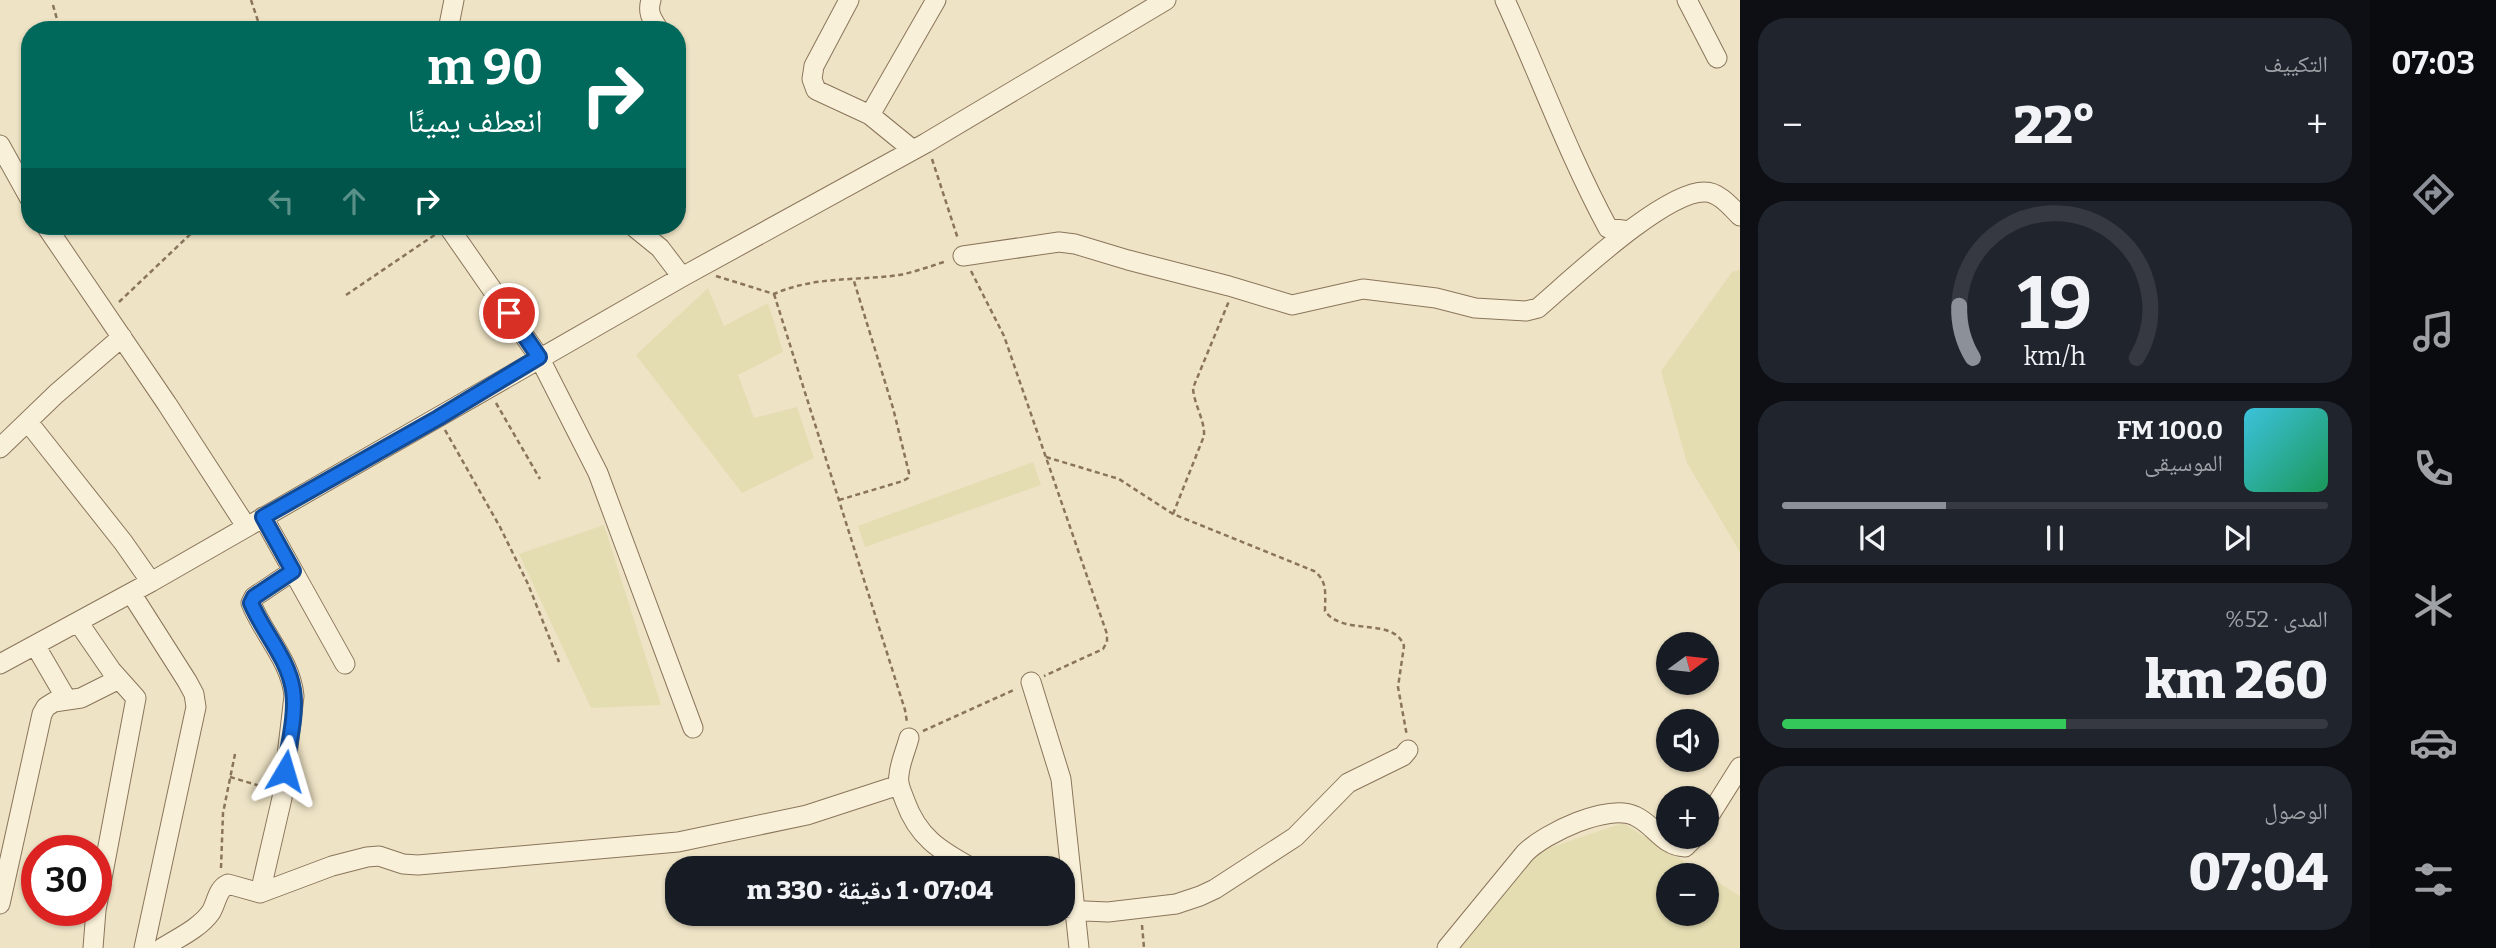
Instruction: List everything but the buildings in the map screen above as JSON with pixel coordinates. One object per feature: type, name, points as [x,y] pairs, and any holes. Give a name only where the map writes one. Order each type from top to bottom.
[{"type":"street","points":[[450,21],[454,0]]},
{"type":"street","points":[[651,0],[648,10],[654,21]]},
{"type":"street","points":[[849,0],[814,66],[812,79],[816,90],[870,115],[919,147]]},
{"type":"street","points":[[870,115],[936,0]]},
{"type":"street","points":[[0,664],[152,582],[690,272],[919,147],[1166,0]]},
{"type":"street","points":[[1505,0],[1582,180],[1608,228],[1629,231]]},
{"type":"street","points":[[1687,0],[1717,58]]},
{"type":"street","points":[[0,145],[21,183]]},
{"type":"street","points":[[963,256],[1039,243],[1067,243],[1292,304],[1363,289],[1436,298],[1475,309],[1526,311],[1538,308],[1639,223],[1691,194],[1707,191],[1720,197],[1740,216]]},
{"type":"street","points":[[52,235],[122,338],[293,571],[345,663]]},
{"type":"street","points":[[446,235],[539,357],[598,474],[693,728]]},
{"type":"street","points":[[644,235],[690,272]]},
{"type":"street","points":[[0,448],[122,338]]},
{"type":"street","points":[[28,422],[152,582]]},
{"type":"street","points":[[260,892],[282,793],[294,705],[293,690],[287,672],[251,603],[254,597],[293,571]]},
{"type":"street","points":[[131,593],[187,681],[194,694],[196,707],[144,948]]},
{"type":"street","points":[[78,622],[119,679],[135,695],[136,702],[110,835]]},
{"type":"street","points":[[35,645],[66,700]]},
{"type":"street","points":[[0,904],[4,868],[41,714],[54,702],[81,698],[119,679]]},
{"type":"street","points":[[1031,682],[1061,779],[1066,856]]},
{"type":"street","points":[[909,738],[898,775],[899,785],[910,815],[922,835],[950,856]]},
{"type":"street","points":[[1075,909],[1108,912],[1176,904],[1215,889],[1295,837],[1348,783],[1403,756],[1408,750]]},
{"type":"street","points":[[1719,800],[1740,767]]},
{"type":"street","points":[[162,948],[201,923],[210,913],[224,886],[260,892],[332,866],[367,857],[379,856],[403,864],[418,865],[678,842],[807,815],[899,785]]},
{"type":"street","points":[[1447,948],[1525,853],[1538,841],[1559,829],[1610,813],[1623,812],[1637,816],[1656,832]]},
{"type":"street","points":[[93,948],[95,926]]},
{"type":"street","points":[[1074,926],[1079,948]]},
{"type":"path","points":[[251,0],[258,21]]},
{"type":"path","points":[[52,5],[57,21]]},
{"type":"path","points":[[774,295],[905,710],[909,738],[1103,649],[1108,642],[1100,609],[1004,336],[963,256],[919,147]]},
{"type":"path","points":[[106,314],[189,235]]},
{"type":"path","points":[[346,295],[435,235]]},
{"type":"path","points":[[690,272],[774,295],[792,286],[810,282],[902,275],[963,256]]},
{"type":"path","points":[[838,500],[903,481],[909,474],[893,408],[853,278]]},
{"type":"path","points":[[1173,514],[1204,436],[1205,427],[1193,388],[1234,287]]},
{"type":"path","points":[[487,388],[540,479]]},
{"type":"path","points":[[438,418],[500,527],[528,584],[559,662]]},
{"type":"path","points":[[1046,457],[1119,478],[1173,514],[1314,571],[1325,583],[1325,611],[1336,622],[1397,634],[1404,646],[1398,687],[1408,750]]},
{"type":"path","points":[[224,886],[221,840],[223,813],[235,754]]},
{"type":"path","points":[[230,777],[282,793]]},
{"type":"path","points":[[1140,908],[1144,948]]},
{"type":"shaded area","points":[[1740,270],[1740,552],[1687,463],[1661,371],[1732,272]]},
{"type":"shaded area","points":[[708,288],[724,326],[768,303],[783,352],[738,375],[754,418],[797,407],[814,458],[742,493],[636,355]]},
{"type":"shaded area","points":[[1033,462],[1041,485],[865,547],[858,526]]},
{"type":"shaded area","points":[[604,525],[661,705],[591,708],[519,554]]},
{"type":"shaded area","points":[[1623,823],[1656,844],[1656,849],[1665,849],[1687,863],[1656,863],[1656,926],[1719,926],[1719,883],[1740,896],[1740,948],[1450,948],[1540,851]]},
{"type":"route","points":[[285,771],[294,705],[293,690],[283,662],[251,603],[254,597],[293,571],[263,517],[438,418],[539,357],[509,313]]}]
